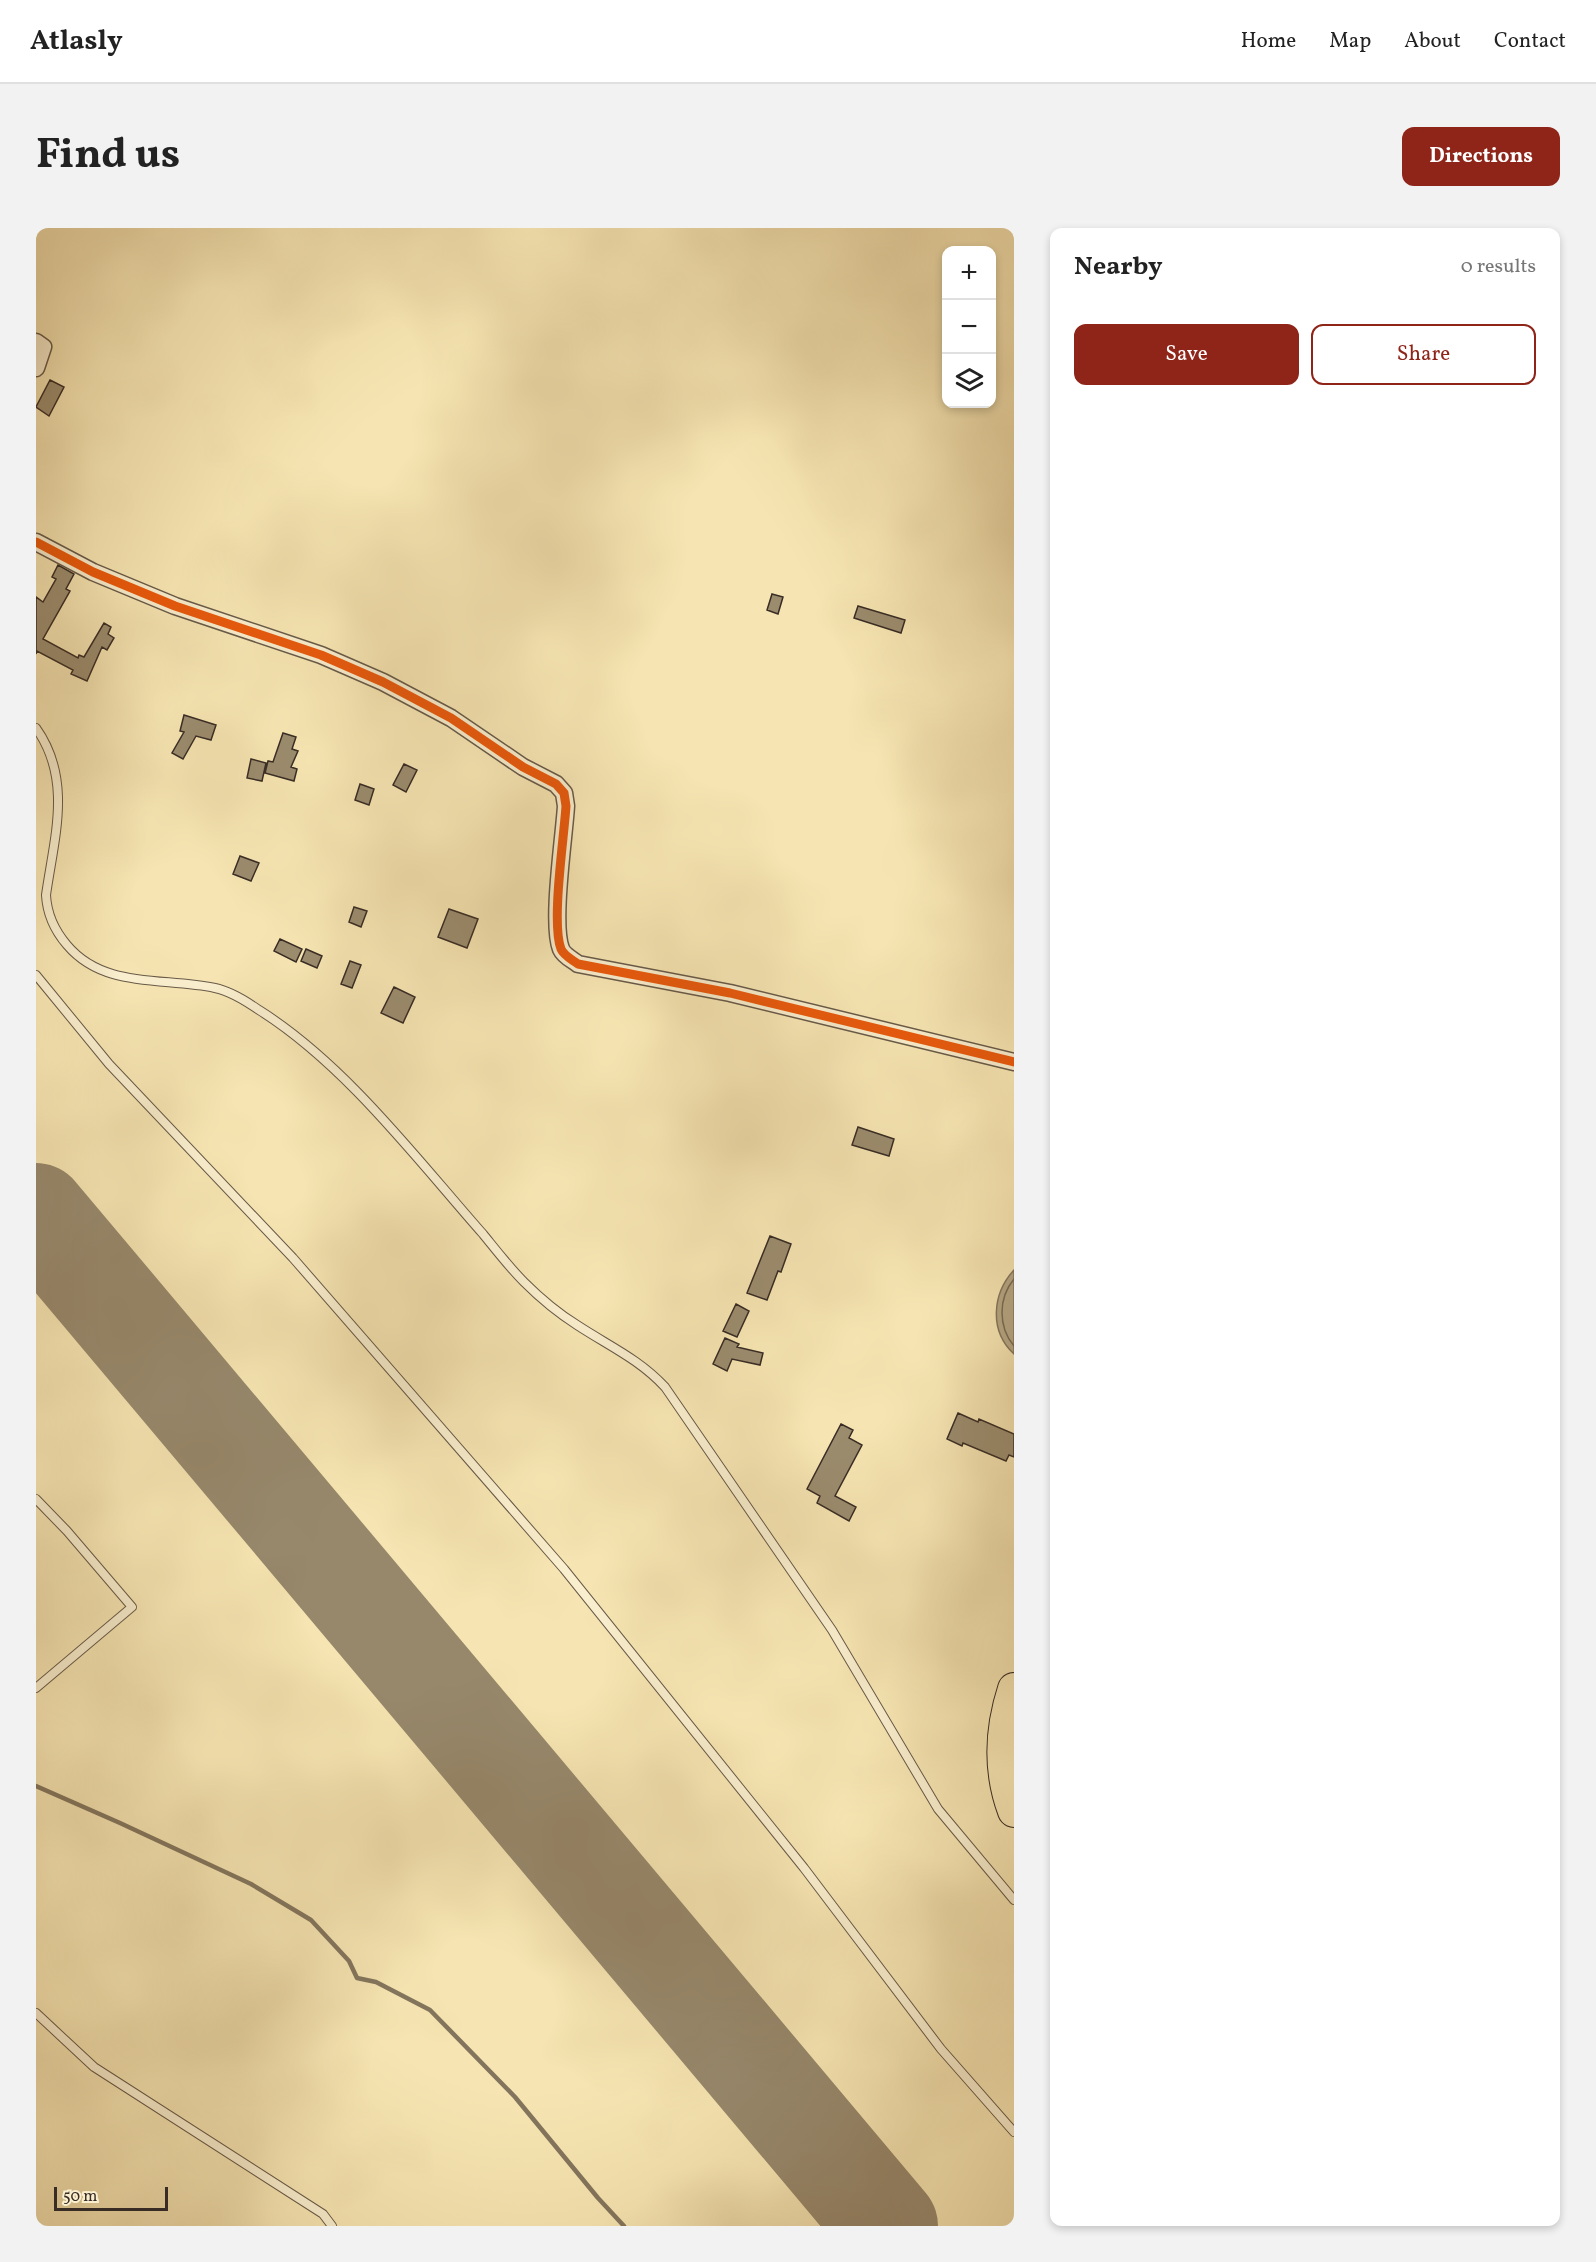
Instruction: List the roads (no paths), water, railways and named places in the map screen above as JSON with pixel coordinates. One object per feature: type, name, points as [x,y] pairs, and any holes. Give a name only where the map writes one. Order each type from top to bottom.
[{"type":"highway","points":[[1014,1689],[1008,1706],[1003,1744],[1006,1791],[1014,1811]]},
{"type":"street","points":[[36,342],[43,347],[36,368]]},
{"type":"street","points":[[36,542],[93,572],[175,606],[321,655],[383,682],[451,718],[524,767],[556,784],[564,793],[566,806],[558,936],[562,952],[578,964],[729,993],[1014,1062]]},
{"type":"lane","points":[[36,728],[50,751],[58,788],[59,804],[46,895],[47,906],[60,937],[84,962],[99,970],[117,976],[217,988],[279,1023],[327,1063],[384,1121],[524,1282],[575,1324],[648,1369],[665,1387],[832,1630],[938,1809],[1014,1900]]},
{"type":"lane","points":[[36,975],[109,1064],[293,1258],[564,1569],[804,1868],[941,2049],[1014,2132]]},
{"type":"lane","points":[[36,1499],[67,1531],[132,1607],[36,1688]]},
{"type":"lane","points":[[36,2013],[94,2067],[322,2214],[332,2226]]},
{"type":"water","points":[[1014,1270],[1014,1354],[1000,1335],[996,1312],[1001,1290]]},
{"type":"waterway","points":[[36,1786],[251,1884],[311,1920],[349,1961],[357,1978],[376,1982],[430,2010],[515,2097],[624,2226]]}]
